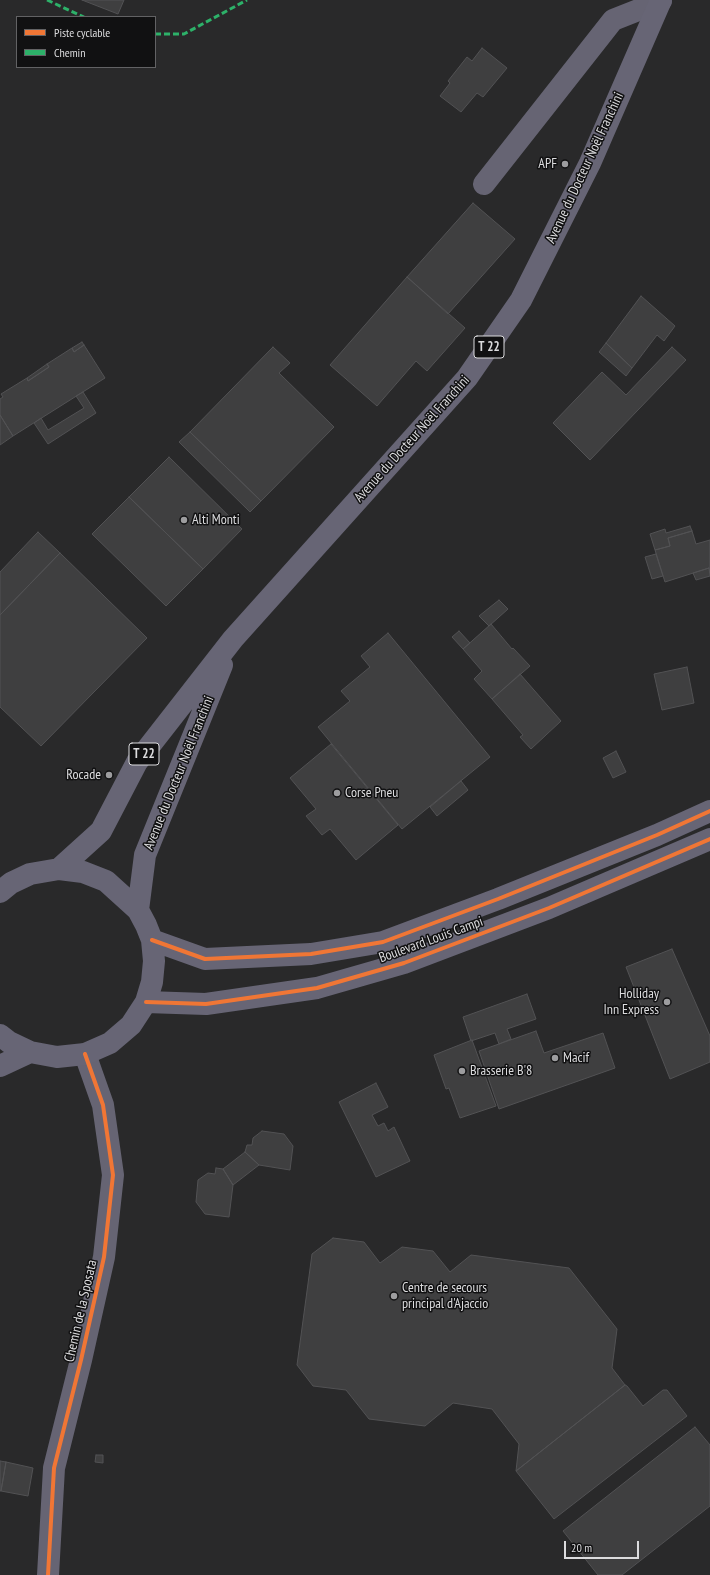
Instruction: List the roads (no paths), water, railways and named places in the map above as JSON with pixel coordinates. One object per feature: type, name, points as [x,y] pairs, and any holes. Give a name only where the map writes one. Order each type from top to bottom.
[{"type":"main road","name":"Avenue du Docteur Noël Franchini","points":[[59,869],[101,831],[137,762],[232,639],[467,378],[521,300],[590,163],[661,1]]},
{"type":"main road","name":"Avenue du Docteur Noël Franchini","points":[[138,910],[146,855],[232,639]]},
{"type":"main road","name":"Boulevard Louis Campi","points":[[152,940],[205,959],[311,954],[383,942],[498,899],[710,811]]},
{"type":"main road","name":"Boulevard Louis Campi","points":[[146,1002],[206,1004],[324,986],[404,963],[534,914],[710,839]]},
{"type":"main road","points":[[0,1035],[9,1042],[30,1052],[57,1057],[85,1054],[110,1043],[131,1025],[146,1002],[152,982],[154,961],[152,940],[138,910],[106,881],[83,872],[59,869],[30,874],[4,886]]},
{"type":"main road","points":[[0,1066],[30,1052]]},
{"type":"street","points":[[484,184],[613,20],[661,1]]},
{"type":"street","name":"Chemin de la Sposata","points":[[48,1575],[54,1468],[81,1360],[104,1257],[113,1175],[103,1105],[85,1054]]},
{"type":"place","name":"APF","points":[[565,164]]},
{"type":"place","name":"Alti Monti","points":[[184,520]]},
{"type":"place","name":"Rocade","points":[[109,775]]},
{"type":"place","name":"Corse Pneu","points":[[337,793]]},
{"type":"place","name":"Holliday Inn Express","points":[[667,1002]]},
{"type":"place","name":"Macif","points":[[555,1058]]},
{"type":"place","name":"Brasserie B'8","points":[[462,1071]]},
{"type":"place","name":"Centre de secours principal d'Ajaccio","points":[[394,1296]]}]
